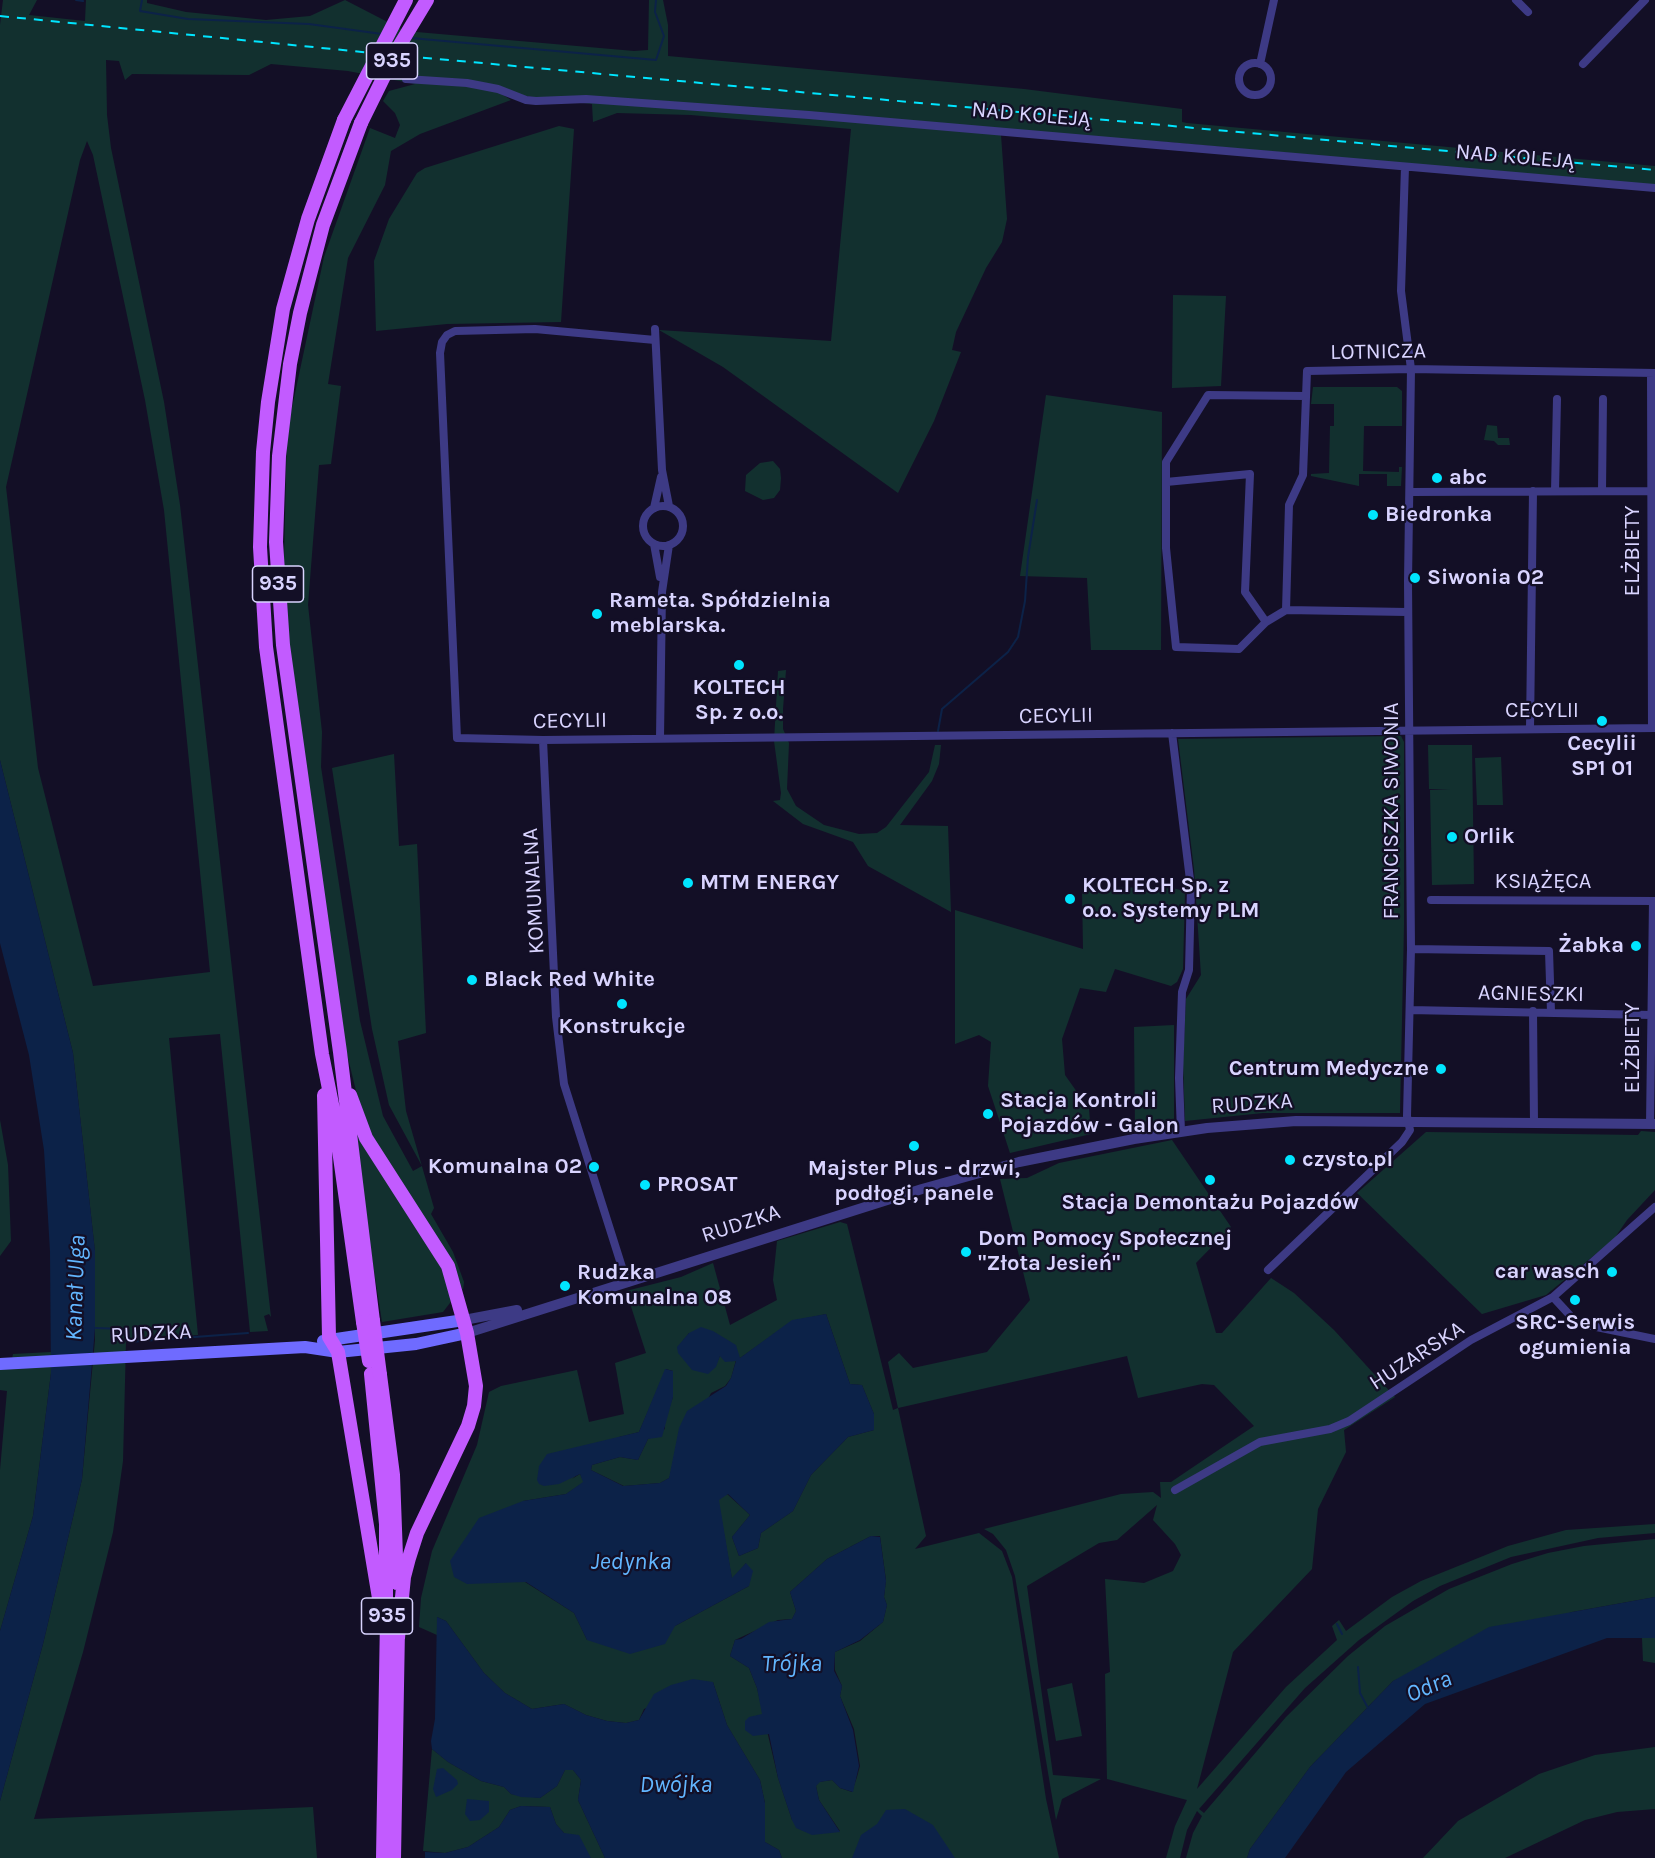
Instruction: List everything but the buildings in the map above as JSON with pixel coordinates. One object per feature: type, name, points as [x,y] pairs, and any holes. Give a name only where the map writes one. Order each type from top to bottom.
[{"type":"main road","name":"935","points":[[394,1858],[398,1638],[396,1517],[368,1321],[322,1054],[266,647],[261,596],[260,506],[268,402],[283,309],[308,219],[344,120],[406,0]]},
{"type":"main road","name":"935","points":[[368,1321],[340,1052],[283,645],[278,594],[277,502],[284,406],[300,313],[324,225],[361,123],[398,48],[427,0]]},
{"type":"main road","points":[[340,1052],[353,1107],[366,1138],[448,1266],[465,1326],[476,1386],[474,1406],[462,1441],[412,1550],[404,1577],[398,1638]]},
{"type":"main road","points":[[322,1054],[329,1339],[338,1352],[381,1610],[387,1625]]},
{"type":"main road","name":"RUDZKA","points":[[305,1347],[329,1339],[465,1326]]},
{"type":"main road","name":"RUDZKA","points":[[0,1364],[305,1347],[338,1352],[416,1344],[465,1326]]},
{"type":"main road","name":"935","points":[[376,1374],[386,1524],[387,1625],[383,1858]]},
{"type":"street","points":[[1260,64],[1274,0]]},
{"type":"street","points":[[1516,0],[1528,12]]},
{"type":"street","points":[[1583,64],[1645,0]]},
{"type":"street","name":"NAD KOLEJĄ","points":[[406,80],[467,83],[498,89],[526,100],[536,101],[586,99],[821,116],[1213,148],[1655,188]]},
{"type":"street","name":"FRANCISZKA SIWONIA","points":[[1405,167],[1401,291],[1411,369],[1407,612],[1411,949],[1408,1122]]},
{"type":"street","name":"CECYLII","points":[[655,340],[536,329],[455,331],[447,335],[442,342],[440,353],[457,738],[543,740],[1654,728]]},
{"type":"street","points":[[655,329],[662,470],[669,506],[680,514],[684,526],[680,538],[669,545],[654,544],[647,538],[643,526],[647,514],[654,508],[669,506]]},
{"type":"street","name":"LOTNICZA","points":[[1306,396],[1307,371],[1411,369],[1653,374]]},
{"type":"street","name":"ELŻBIETY","points":[[1653,374],[1654,728]]},
{"type":"street","points":[[1286,610],[1289,505],[1303,475],[1306,396],[1208,395],[1166,462],[1166,548],[1176,647],[1239,649],[1266,622],[1286,610],[1407,612]]},
{"type":"street","points":[[1556,491],[1557,399]]},
{"type":"street","points":[[1602,490],[1604,399]]},
{"type":"street","points":[[654,508],[662,470]]},
{"type":"street","points":[[1166,482],[1250,474],[1245,592],[1266,622]]},
{"type":"street","points":[[1530,729],[1533,491]]},
{"type":"street","points":[[1410,492],[1653,491]]},
{"type":"street","points":[[654,544],[662,592]]},
{"type":"street","points":[[660,738],[662,592],[669,545]]},
{"type":"street","points":[[1172,733],[1191,888],[1189,970],[1182,992],[1179,1078],[1181,1132]]},
{"type":"street","name":"KOMUNALNA","points":[[543,740],[556,1017],[564,1084],[627,1283]]},
{"type":"street","name":"KSIĄŻĘCA","points":[[1431,900],[1654,901]]},
{"type":"street","name":"ELŻBIETY","points":[[1652,1124],[1651,1015],[1654,901]]},
{"type":"street","points":[[1411,949],[1550,951],[1551,1012]]},
{"type":"street","name":"AGNIESZKI","points":[[1410,1010],[1651,1015]]},
{"type":"street","points":[[1533,1011],[1534,1123]]},
{"type":"street","name":"RUDZKA","points":[[465,1326],[627,1283],[868,1205],[997,1167],[1181,1132],[1296,1121],[1652,1124]]},
{"type":"street","points":[[1268,1270],[1402,1142],[1410,1130],[1408,1122]]},
{"type":"street","name":"HUZARSKA","points":[[1175,1490],[1260,1442],[1344,1424],[1454,1351],[1553,1297],[1655,1207]]},
{"type":"street","points":[[1553,1297],[1576,1323],[1655,1339]]},
{"type":"green space","points":[[3,0],[37,0],[29,15],[85,21],[86,0],[147,0],[147,3],[186,12],[266,20],[310,16],[345,0],[405,31],[634,51],[648,50],[649,0],[663,0],[668,25],[668,56],[1024,89],[1182,109],[1182,122],[1187,123],[1655,166],[1655,186],[1166,142],[1001,135],[1007,219],[1002,242],[986,268],[956,332],[952,350],[961,352],[934,421],[898,493],[723,367],[659,330],[831,341],[851,129],[691,115],[617,113],[593,122],[592,104],[500,93],[511,100],[420,134],[391,151],[385,185],[348,258],[328,384],[341,386],[331,464],[319,465],[308,605],[322,732],[321,767],[360,1021],[383,1116],[413,1171],[422,1166],[434,1208],[431,1214],[453,1252],[464,1282],[463,1290],[436,1238],[365,1127],[342,1034],[283,602],[287,431],[324,257],[370,128],[395,138],[400,125],[395,113],[383,101],[389,91],[415,84],[348,71],[271,64],[249,75],[132,74],[125,80],[119,61],[106,60],[107,115],[111,148],[164,402],[180,505],[271,1317],[269,1314],[264,1316],[268,1331],[250,1332],[220,1034],[169,1038],[198,1335],[126,1341],[123,1461],[113,1532],[83,1652],[34,1819],[313,1807],[317,1858],[0,1858],[0,1801],[43,1644],[82,1479],[95,1340],[95,1251],[73,1053],[0,760],[0,25]],"holes":[[[87,141],[93,155],[145,400],[164,510],[210,972],[93,986],[38,768],[6,487],[80,160]]]},
{"type":"green space","points":[[559,126],[574,129],[561,322],[447,324],[376,331],[374,261],[389,219],[417,173],[425,168]]},
{"type":"green space","points":[[1173,295],[1226,296],[1221,386],[1172,388]]},
{"type":"green space","points":[[1313,387],[1397,387],[1402,391],[1402,426],[1364,426],[1363,471],[1399,472],[1399,467],[1402,467],[1401,486],[1387,486],[1387,474],[1359,474],[1359,486],[1311,476],[1311,474],[1329,473],[1330,426],[1334,426],[1334,404],[1311,404]]},
{"type":"green space","points":[[1046,395],[1162,412],[1161,650],[1091,650],[1087,578],[1020,576]]},
{"type":"green space","points":[[1487,425],[1497,426],[1498,438],[1509,438],[1510,445],[1498,445],[1494,441],[1484,440]]},
{"type":"green space","points":[[773,461],[780,469],[781,478],[780,490],[774,498],[763,500],[745,491],[746,475],[760,463]]},
{"type":"green space","points":[[786,670],[783,729],[789,743],[787,789],[796,806],[824,825],[859,834],[877,833],[886,827],[929,772],[935,745],[941,745],[939,764],[932,781],[900,825],[948,826],[951,912],[868,866],[853,842],[803,824],[773,801],[780,800],[781,793],[774,741],[778,671]]},
{"type":"green space","points":[[1401,736],[1404,742],[1404,925],[1400,1113],[1263,1113],[1185,1121],[1183,1063],[1186,999],[1201,975],[1194,869],[1178,739]]},
{"type":"green space","name":"Orlik","points":[[1428,745],[1472,745],[1474,884],[1432,885],[1430,790],[1450,789],[1429,789]]},
{"type":"green space","points":[[394,754],[399,846],[417,844],[426,1033],[398,1041],[406,1111],[422,1166],[389,1105],[372,1029],[332,768]]},
{"type":"green space","points":[[1501,757],[1503,805],[1477,805],[1475,758]]},
{"type":"green space","points":[[1168,887],[1185,891],[1183,969],[1177,982],[1171,986],[1115,969],[1106,992],[1080,988],[1062,1039],[1065,1075],[1089,1109],[1091,1134],[1010,1153],[988,1086],[991,1042],[979,1035],[955,1044],[955,910],[1083,949],[1082,888]]},
{"type":"green space","points":[[1174,1025],[1174,1123],[1135,1130],[1134,1027]]},
{"type":"green space","points":[[349,1110],[442,1266],[453,1299],[443,1312],[382,1322]]},
{"type":"green space","points":[[0,1120],[8,1165],[11,1241],[0,1256]]},
{"type":"green space","points":[[1641,1131],[1655,1132],[1655,1190],[1627,1220],[1614,1239],[1546,1295],[1482,1314],[1357,1193],[1426,1132],[1638,1135]]},
{"type":"green space","points":[[1172,1140],[1231,1227],[1196,1263],[1216,1333],[1222,1333],[1271,1278],[1294,1293],[1334,1330],[1395,1397],[1344,1430],[1346,1452],[1318,1509],[1312,1569],[1233,1652],[1197,1789],[1286,1687],[1337,1640],[1332,1626],[1339,1620],[1346,1631],[1392,1597],[1421,1581],[1508,1546],[1566,1530],[1655,1524],[1655,1533],[1598,1538],[1511,1557],[1440,1586],[1413,1601],[1359,1640],[1305,1688],[1199,1809],[1204,1813],[1286,1717],[1348,1656],[1385,1626],[1449,1589],[1512,1564],[1548,1553],[1584,1546],[1655,1539],[1655,1597],[1572,1612],[1393,1681],[1310,1767],[1250,1849],[1247,1858],[1186,1858],[1193,1833],[1202,1816],[1197,1811],[1187,1830],[1180,1858],[1166,1858],[1175,1826],[1187,1800],[1107,1779],[1105,1674],[1110,1672],[1105,1579],[1144,1583],[1173,1571],[1181,1555],[1175,1544],[1153,1520],[1157,1505],[1117,1540],[1099,1543],[1027,1586],[1053,1775],[1101,1779],[1062,1799],[1056,1820],[1015,1576],[1006,1550],[993,1534],[984,1529],[1121,1494],[1153,1492],[1161,1498],[1160,1482],[1171,1482],[1254,1426],[1214,1385],[1202,1384],[1138,1398],[1127,1356],[898,1408],[888,1362],[899,1353],[913,1368],[987,1352],[1030,1300],[1000,1179],[1027,1178],[1059,1163]]},
{"type":"green space","points":[[840,1222],[847,1224],[893,1410],[898,1408],[926,1536],[915,1549],[979,1533],[1002,1551],[1012,1577],[1046,1799],[1059,1858],[782,1858],[779,1850],[765,1842],[765,1803],[760,1780],[727,1725],[713,1682],[644,1709],[639,1720],[626,1723],[586,1715],[564,1704],[532,1709],[505,1693],[484,1673],[446,1621],[437,1617],[437,1635],[419,1627],[421,1598],[432,1551],[477,1445],[489,1392],[501,1386],[577,1370],[589,1422],[624,1414],[615,1363],[646,1353],[626,1291],[681,1277],[713,1263],[730,1325],[777,1300],[773,1280],[777,1241]],"holes":[[[826,1314],[850,1384],[862,1385],[874,1414],[874,1430],[848,1437],[811,1475],[793,1511],[761,1533],[758,1548],[739,1556],[732,1537],[750,1515],[727,1494],[718,1500],[732,1579],[746,1563],[749,1586],[675,1626],[587,1640],[574,1613],[525,1582],[523,1501],[566,1494],[584,1482],[580,1474],[572,1479],[619,1437],[639,1432],[666,1369],[673,1371],[673,1397],[665,1419],[665,1429],[648,1439],[638,1460],[620,1457],[592,1465],[591,1470],[624,1486],[660,1483],[669,1478],[711,1393],[725,1386],[731,1378],[736,1360],[720,1356],[718,1360],[677,1348],[689,1333],[740,1358],[792,1321]],[[871,1536],[880,1536],[886,1580],[884,1597],[887,1605],[883,1622],[860,1641],[835,1652],[835,1670],[842,1686],[840,1696],[854,1729],[860,1766],[852,1792],[840,1788],[832,1780],[819,1782],[816,1786],[819,1800],[840,1831],[792,1820],[778,1778],[757,1688],[749,1668],[730,1656],[735,1640],[778,1620],[792,1619],[796,1611],[790,1592],[827,1559]]]},
{"type":"green space","points":[[51,1352],[51,1373],[33,1516],[0,1631],[0,1470],[7,1391],[0,1390],[0,1369],[10,1368],[13,1354]]},
{"type":"green space","points":[[1642,1638],[1655,1638],[1655,1663],[1643,1661]]},
{"type":"green space","points":[[1072,1683],[1082,1736],[1056,1741],[1047,1689]]},
{"type":"green space","points":[[1655,1747],[1655,1809],[1617,1812],[1585,1820],[1505,1858],[1423,1858],[1458,1821],[1539,1774],[1595,1755]]},
{"type":"green space","points":[[432,1749],[448,1762],[481,1781],[504,1787],[511,1794],[540,1798],[557,1786],[565,1770],[573,1770],[581,1780],[578,1800],[605,1858],[591,1858],[564,1833],[556,1824],[550,1807],[521,1806],[510,1810],[499,1827],[468,1847],[445,1853],[423,1851]]},
{"type":"water","name":"Kanał Ulga","points":[[0,760],[73,1053],[95,1251],[95,1328],[82,1479],[43,1644],[0,1801],[0,1631],[33,1516],[51,1373],[50,1251],[44,1150],[29,1055],[0,943]]},
{"type":"water","name":"Jedynka","points":[[826,1314],[850,1384],[862,1385],[874,1414],[874,1430],[848,1437],[811,1475],[793,1511],[761,1533],[758,1548],[739,1556],[732,1537],[750,1515],[728,1494],[719,1500],[732,1578],[746,1563],[753,1571],[749,1586],[675,1626],[665,1644],[630,1654],[587,1640],[574,1613],[526,1582],[467,1584],[454,1577],[450,1561],[479,1518],[523,1501],[566,1494],[583,1482],[580,1474],[559,1484],[544,1486],[539,1484],[537,1480],[539,1466],[547,1454],[639,1432],[665,1369],[673,1371],[673,1397],[662,1437],[648,1439],[638,1460],[620,1457],[592,1465],[591,1470],[623,1486],[660,1483],[669,1478],[679,1428],[687,1411],[726,1386],[736,1361],[725,1362],[720,1356],[716,1367],[708,1374],[692,1370],[678,1353],[677,1347],[689,1333],[701,1327],[713,1331],[736,1345],[740,1358],[792,1320]]},
{"type":"water","name":"Trójka","points":[[871,1536],[880,1537],[886,1581],[884,1597],[887,1605],[883,1622],[860,1640],[835,1652],[834,1671],[842,1686],[840,1696],[853,1730],[859,1766],[853,1792],[840,1788],[832,1780],[820,1782],[816,1786],[819,1800],[840,1832],[812,1835],[796,1828],[792,1820],[778,1778],[769,1734],[753,1736],[745,1730],[745,1721],[749,1717],[762,1714],[757,1688],[749,1668],[730,1656],[735,1640],[741,1639],[769,1622],[792,1619],[796,1611],[790,1592],[827,1559]]},
{"type":"water","name":"Odra","points":[[1655,1597],[1655,1638],[1607,1638],[1425,1704],[1346,1772],[1285,1858],[1247,1858],[1250,1849],[1310,1767],[1393,1681],[1489,1627]]},
{"type":"water","name":"Dwójka","points":[[437,1617],[446,1621],[484,1673],[505,1693],[532,1709],[564,1704],[586,1715],[626,1723],[639,1720],[654,1694],[671,1685],[693,1679],[713,1682],[727,1725],[760,1780],[765,1803],[765,1842],[779,1850],[782,1858],[605,1858],[578,1800],[581,1780],[573,1770],[565,1770],[557,1786],[540,1798],[521,1797],[511,1794],[504,1787],[481,1781],[448,1762],[432,1749],[431,1741],[435,1719]]},
{"type":"water","points":[[443,1768],[457,1780],[458,1784],[452,1790],[436,1797],[433,1789],[437,1769]]},
{"type":"water","points":[[467,1799],[489,1801],[489,1812],[480,1820],[470,1821],[465,1814]]},
{"type":"water","points":[[521,1806],[550,1807],[556,1824],[564,1833],[579,1835],[591,1858],[425,1858],[425,1852],[445,1853],[468,1847],[499,1827],[510,1810]]},
{"type":"water","points":[[905,1809],[933,1825],[955,1858],[852,1858],[861,1835],[877,1824],[886,1810]]},
{"type":"waterway","points":[[76,0],[83,1]]},
{"type":"waterway","points":[[142,0],[140,11],[188,19],[309,24],[382,34]]},
{"type":"waterway","points":[[411,38],[656,60],[664,36],[655,12],[656,0]]},
{"type":"waterway","points":[[938,731],[942,709],[1008,652],[1018,637],[1025,601],[1028,557],[1037,500]]},
{"type":"waterway","name":"Kanał Ulga","points":[[95,1328],[125,1329],[128,1342],[248,1333]]},
{"type":"waterway","points":[[1337,1624],[1342,1634]]},
{"type":"waterway","points":[[1358,1667],[1360,1693],[1368,1708]]},
{"type":"railway","points":[[0,16],[383,54],[1655,170]]},
{"type":"place","name":"abc","points":[[1437,478]]},
{"type":"place","name":"Biedronka","points":[[1373,515]]},
{"type":"place","name":"Siwonia 02","points":[[1415,578]]},
{"type":"place","name":"Rameta. Spółdzielnia meblarska.","points":[[597,614]]},
{"type":"place","name":"KOLTECH Sp. z o.o.","points":[[739,665]]},
{"type":"place","name":"Cecylii SP1 01","points":[[1602,721]]},
{"type":"place","name":"Orlik","points":[[1452,837]]},
{"type":"place","name":"MTM ENERGY","points":[[688,883]]},
{"type":"place","name":"KOLTECH Sp. z o.o. Systemy PLM","points":[[1070,899]]},
{"type":"place","name":"Żabka","points":[[1636,946]]},
{"type":"place","name":"Black Red White","points":[[472,980]]},
{"type":"place","name":"Konstrukcje","points":[[622,1004]]},
{"type":"place","name":"Centrum Medyczne","points":[[1441,1069]]},
{"type":"place","name":"Stacja Kontroli Pojazdów - Galon","points":[[988,1114]]},
{"type":"place","name":"Majster Plus - drzwi, podłogi, panele","points":[[914,1146]]},
{"type":"place","name":"czysto.pl","points":[[1290,1160]]},
{"type":"place","name":"Komunalna 02","points":[[594,1167]]},
{"type":"place","name":"Stacja Demontażu Pojazdów","points":[[1210,1180]]},
{"type":"place","name":"PROSAT","points":[[645,1185]]},
{"type":"place","name":"Dom Pomocy Społecznej \"Złota Jesień\"","points":[[966,1252]]},
{"type":"place","name":"car wasch","points":[[1612,1272]]},
{"type":"place","name":"Rudzka Komunalna 08","points":[[565,1286]]},
{"type":"place","name":"SRC-Serwis ogumienia","points":[[1575,1300]]}]
